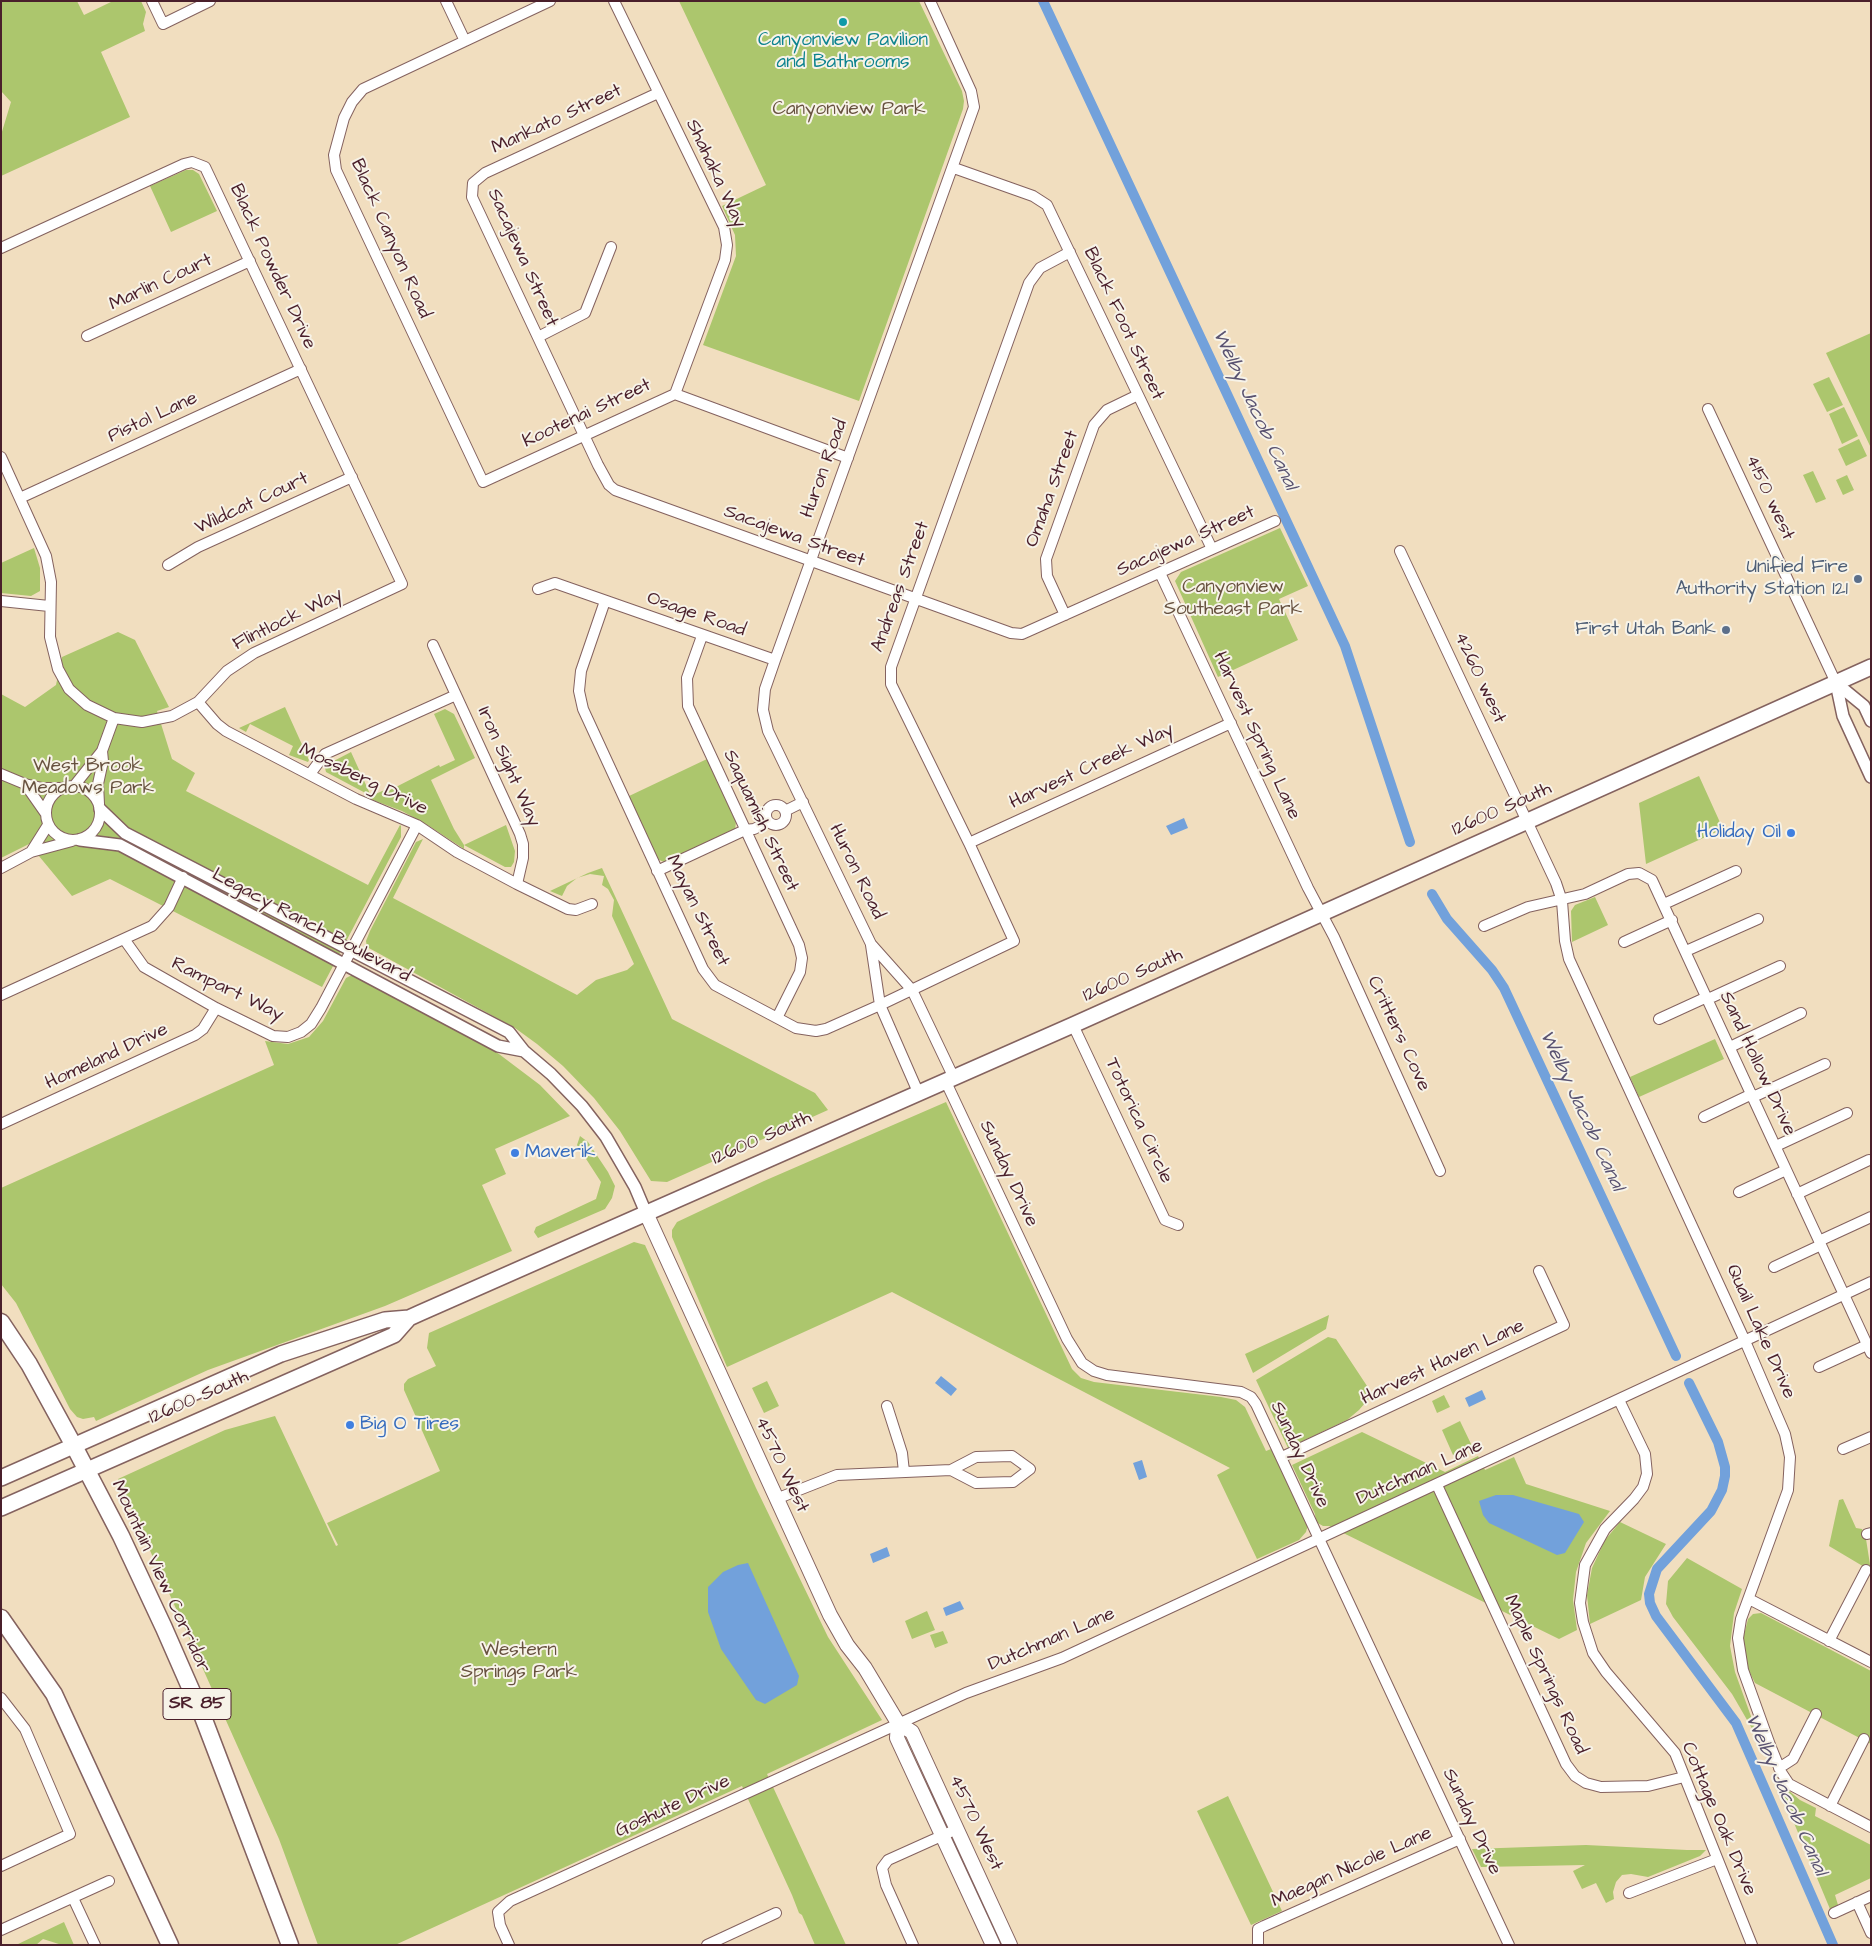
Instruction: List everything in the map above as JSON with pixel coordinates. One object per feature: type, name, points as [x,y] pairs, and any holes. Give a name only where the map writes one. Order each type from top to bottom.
[{"type":"highway","name":"Mountain View Corridor","points":[[1,1322],[29,1364],[125,1544],[182,1668],[290,1945]]},
{"type":"highway","points":[[1,1618],[54,1694],[170,1945]]},
{"type":"main road","name":"12600 South","points":[[1,1478],[281,1354],[385,1320],[409,1318],[949,1078],[1073,1025],[1871,667]]},
{"type":"main road","name":"4570 West","points":[[646,1213],[830,1615],[847,1646],[866,1668],[898,1723],[912,1732],[1010,1945]]},
{"type":"main road","name":"12600 South","points":[[1,1508],[394,1335],[409,1318]]},
{"type":"main road","name":"4570 West","points":[[898,1723],[897,1738],[993,1945]]},
{"type":"street","points":[[152,1],[162,24],[210,1]]},
{"type":"street","points":[[446,1],[465,41]]},
{"type":"street","name":"Black Canyon Road","points":[[483,482],[336,170],[334,155],[344,118],[352,102],[363,89],[550,1]]},
{"type":"street","name":"Shahaka Way","points":[[614,1],[724,227],[727,244],[725,260],[674,394]]},
{"type":"street","name":"Huron Road","points":[[930,1],[974,99],[974,107],[954,168],[775,660],[765,689],[763,710],[768,731],[871,944],[912,990],[949,1078]]},
{"type":"street","name":"Mankato Street","points":[[473,183],[485,173],[658,93]]},
{"type":"street","name":"Black Powder Drive","points":[[1,248],[192,162],[200,164],[209,173],[402,584]]},
{"type":"street","name":"Black Foot Street","points":[[954,168],[1034,196],[1048,205],[1212,549]]},
{"type":"street","name":"Sacajewa Street","points":[[473,183],[472,197],[583,435],[608,485],[616,490],[810,562],[1011,633],[1022,634],[1275,521]]},
{"type":"street","points":[[538,337],[585,313],[611,247]]},
{"type":"street","name":"Andreas Street","points":[[1014,941],[969,843],[891,684],[891,667],[914,598],[1029,283],[1040,268],[1070,252]]},
{"type":"street","name":"Marlin Court","points":[[87,336],[250,261]]},
{"type":"street","name":"Pistol Lane","points":[[20,498],[301,369]]},
{"type":"street","name":"Kootenai Street","points":[[483,482],[674,394],[848,458]]},
{"type":"street","name":"Omaha Street","points":[[1065,615],[1047,576],[1046,559],[1094,425],[1107,410],[1138,395]]},
{"type":"street","name":"4150 west","points":[[1708,409],[1836,683]]},
{"type":"street","name":"Flintlock Way","points":[[1,457],[46,556],[51,582],[49,606],[50,637],[58,669],[69,689],[87,705],[114,718],[142,722],[159,720],[198,702],[227,671],[254,653],[402,584]]},
{"type":"street","name":"Wildcat Court","points":[[168,565],[198,547],[352,477]]},
{"type":"street","name":"4260 west","points":[[1400,551],[1527,821]]},
{"type":"street","name":"Harvest Spring Lane","points":[[1160,572],[1322,913]]},
{"type":"street","name":"Osage Road","points":[[538,589],[555,583],[775,660]]},
{"type":"street","points":[[1,601],[49,606]]},
{"type":"street","name":"Mayan Street","points":[[605,601],[581,671],[580,691],[583,709],[703,969],[715,985],[796,1028],[816,1031],[826,1029],[880,1005],[1014,941]]},
{"type":"street","name":"Saquamish Street","points":[[702,636],[687,678],[688,706],[799,945],[802,958],[800,972],[777,1018]]},
{"type":"street","name":"Iron Sight Way","points":[[433,645],[520,834],[523,858],[517,884]]},
{"type":"street","points":[[1836,683],[1864,706],[1871,721]]},
{"type":"street","points":[[1836,683],[1843,716],[1871,777]]},
{"type":"street","points":[[310,774],[325,754],[456,695]]},
{"type":"street","name":"Mossberg Drive","points":[[198,702],[217,724],[226,730],[356,799],[417,826],[457,852],[517,884],[568,909],[576,910],[592,904]]},
{"type":"street","points":[[77,840],[59,837],[48,825],[46,814],[50,798],[68,787],[102,750],[114,718]]},
{"type":"street","name":"Harvest Creek Way","points":[[969,843],[1231,723]]},
{"type":"street","points":[[1,868],[31,852],[77,840],[93,831],[98,825],[100,807],[98,784],[103,761],[102,750]]},
{"type":"street","points":[[1,774],[24,784],[58,789],[68,787],[90,791],[100,807]]},
{"type":"street","points":[[24,784],[46,814]]},
{"type":"street","points":[[786,811],[803,802]]},
{"type":"street","points":[[778,805],[786,811],[786,818],[781,824],[774,825],[767,819],[767,810],[772,806],[778,805]]},
{"type":"street","name":"Legacy Ranch Boulevard","points":[[100,807],[125,833],[349,957],[498,1046],[524,1051]]},
{"type":"street","points":[[657,871],[745,830],[750,823],[767,819]]},
{"type":"street","name":"Quail Lake Drive","points":[[1527,821],[1562,901],[1565,941],[1569,959],[1782,1422],[1788,1446],[1790,1469],[1786,1500],[1739,1628],[1740,1659],[1779,1768],[1789,1784],[1871,1827]]},
{"type":"street","points":[[31,852],[48,825]]},
{"type":"street","name":"Rampart Way","points":[[124,939],[144,967],[216,1008],[273,1036],[288,1037],[301,1032],[311,1024],[349,957],[417,826]]},
{"type":"street","name":"Legacy Ranch Boulevard","points":[[77,840],[120,845],[349,957],[509,1032],[524,1051],[551,1074],[582,1106],[606,1137],[636,1190],[646,1213]]},
{"type":"street","points":[[1664,904],[1736,871]]},
{"type":"street","name":"Sand Hollow Drive","points":[[1484,926],[1528,907],[1562,901],[1585,894],[1628,874],[1639,873],[1652,880],[1869,1348]]},
{"type":"street","points":[[1,995],[152,926],[163,916],[183,877]]},
{"type":"street","name":"Critters Cove","points":[[1322,913],[1440,1171]]},
{"type":"street","points":[[1686,951],[1758,918]]},
{"type":"street","points":[[1624,942],[1672,920]]},
{"type":"street","name":"Huron Road","points":[[871,944],[880,1005],[918,1092]]},
{"type":"street","points":[[1659,1019],[1780,966]]},
{"type":"street","name":"Homeland Drive","points":[[1,1124],[195,1035],[202,1029],[216,1008]]},
{"type":"street","points":[[1730,1046],[1802,1013]]},
{"type":"street","name":"Totorica Circle","points":[[1073,1025],[1165,1220],[1178,1225]]},
{"type":"street","points":[[1704,1117],[1825,1064]]},
{"type":"street","name":"Sunday Drive","points":[[949,1078],[1067,1339],[1082,1363],[1094,1371],[1107,1375],[1246,1394],[1261,1412],[1509,1945]]},
{"type":"street","points":[[1776,1146],[1847,1113]]},
{"type":"street","points":[[1798,1194],[1869,1160]]},
{"type":"street","points":[[1739,1192],[1786,1170]]},
{"type":"street","points":[[1774,1267],[1871,1217]]},
{"type":"street","name":"Harvest Haven Lane","points":[[1282,1457],[1564,1326],[1539,1271]]},
{"type":"street","name":"Dutchman Lane","points":[[898,1723],[966,1693],[1062,1658],[1871,1282]]},
{"type":"street","points":[[1819,1367],[1869,1348]]},
{"type":"street","name":"Cottage Oak Drive","points":[[1619,1400],[1645,1454],[1646,1474],[1638,1493],[1605,1530],[1585,1565],[1580,1596],[1583,1622],[1597,1659],[1675,1753],[1752,1945]]},
{"type":"street","points":[[887,1406],[900,1446],[904,1472]]},
{"type":"street","points":[[1843,1449],[1871,1436]]},
{"type":"street","points":[[776,1499],[837,1475],[951,1470],[976,1457],[1012,1456],[1030,1469],[1013,1482],[976,1483],[951,1470]]},
{"type":"street","name":"Maple Springs Road","points":[[1437,1485],[1566,1764],[1575,1776],[1586,1783],[1601,1787],[1648,1786],[1684,1777]]},
{"type":"street","points":[[1829,1641],[1866,1570]]},
{"type":"street","points":[[1749,1599],[1871,1662]]},
{"type":"street","points":[[1,1698],[25,1728],[70,1834],[1,1866]]},
{"type":"street","points":[[1779,1768],[1793,1759],[1816,1714]]},
{"type":"street","name":"Goshute Drive","points":[[509,1945],[500,1925],[498,1912],[510,1901],[898,1723]]},
{"type":"street","points":[[1830,1806],[1864,1739]]},
{"type":"street","points":[[913,1945],[886,1885],[882,1868],[888,1860],[957,1829]]},
{"type":"street","name":"Maegan Nicole Lane","points":[[1258,1945],[1258,1929],[1460,1839]]},
{"type":"street","points":[[1628,1893],[1717,1859]]},
{"type":"street","points":[[1,1930],[108,1881]]},
{"type":"street","points":[[1834,1913],[1871,1896]]},
{"type":"street","points":[[73,1898],[95,1945]]},
{"type":"street","points":[[1857,1902],[1871,1933]]},
{"type":"street","points":[[707,1945],[776,1913]]},
{"type":"green space","points":[[1,1],[77,1],[84,15],[113,1],[141,1],[146,12],[143,24],[145,31],[101,52],[130,117],[1,176],[1,135],[11,102],[1,91]]},
{"type":"green space","name":"Canyonview Park","points":[[679,1],[919,1],[962,91],[963,109],[859,401],[703,345],[736,256],[735,235],[722,206],[766,185]]},
{"type":"green space","points":[[186,170],[193,170],[199,174],[217,211],[171,232],[150,186]]},
{"type":"green space","points":[[1871,333],[1871,448],[1826,353]]},
{"type":"green space","points":[[1829,377],[1843,405],[1827,412],[1813,384]]},
{"type":"green space","points":[[1844,407],[1858,436],[1842,444],[1829,414]]},
{"type":"green space","points":[[1859,439],[1867,456],[1846,466],[1838,449]]},
{"type":"green space","points":[[1813,471],[1826,499],[1816,503],[1803,475]]},
{"type":"green space","points":[[1847,475],[1854,490],[1843,495],[1836,480]]},
{"type":"green space","name":"Canyonview Southeast Park","points":[[1280,528],[1308,586],[1279,599],[1298,640],[1218,677],[1175,581],[1181,572]]},
{"type":"green space","points":[[34,548],[40,568],[40,591],[31,596],[1,593],[1,563]]},
{"type":"green space","name":"West Brook Meadows Park","points":[[118,632],[135,640],[169,707],[157,711],[172,759],[195,773],[186,791],[368,885],[401,826],[401,837],[322,987],[110,879],[72,896],[29,844],[1,858],[1,694],[25,707],[56,685],[62,657]]},
{"type":"green space","points":[[285,707],[309,760],[308,762],[289,755],[293,746],[250,724],[246,732],[239,728]]},
{"type":"green space","points":[[445,709],[454,714],[475,758],[431,780],[454,829],[464,845],[464,849],[402,811],[370,799],[371,796],[389,788],[390,790],[439,765],[440,767],[455,760],[434,714]]},
{"type":"green space","points":[[351,752],[371,796],[326,772],[325,768],[328,764]]},
{"type":"green space","points":[[707,759],[736,822],[735,830],[664,862],[657,859],[627,797]]},
{"type":"green space","points":[[1699,776],[1723,829],[1646,864],[1639,803]]},
{"type":"green space","points":[[506,825],[515,851],[514,862],[511,867],[505,867],[464,845]]},
{"type":"green space","points":[[423,839],[393,898],[577,995],[596,980],[627,970],[634,964],[612,916],[614,900],[608,889],[602,885],[604,876],[590,874],[578,878],[602,868],[672,1019],[815,1093],[828,1110],[667,1182],[651,1181],[620,1131],[594,1098],[563,1066],[537,1044],[515,1028],[367,947],[366,941],[370,931],[416,842]]},
{"type":"green space","points":[[576,879],[567,886],[562,896],[550,891]]},
{"type":"green space","points":[[1595,897],[1608,925],[1572,942],[1571,911],[1575,905]]},
{"type":"green space","points":[[355,976],[495,1051],[540,1085],[570,1116],[495,1149],[506,1174],[482,1185],[512,1251],[385,1306],[208,1370],[96,1421],[94,1417],[83,1419],[77,1417],[70,1409],[16,1303],[1,1284],[1,1188],[274,1065],[265,1041],[288,1044],[309,1037],[323,1021],[346,978]]},
{"type":"green space","points":[[1715,1039],[1724,1059],[1639,1097],[1630,1077]]},
{"type":"green space","points":[[946,1102],[1072,1369],[1081,1378],[1094,1382],[1236,1400],[1245,1407],[1266,1451],[1271,1449],[1305,1518],[1308,1525],[1306,1532],[1299,1540],[1257,1559],[1217,1475],[1230,1468],[892,1292],[727,1367],[672,1237],[672,1230],[677,1222],[764,1181]]},
{"type":"green space","points":[[580,1136],[588,1142],[608,1172],[615,1186],[612,1198],[605,1209],[538,1238],[534,1232],[536,1227],[596,1199],[601,1182],[577,1145]]},
{"type":"green space","name":"Western Springs Park","points":[[634,1242],[645,1245],[756,1488],[828,1637],[882,1720],[767,1774],[846,1945],[815,1945],[742,1786],[395,1945],[318,1945],[279,1839],[118,1479],[225,1430],[275,1416],[336,1546],[338,1545],[327,1523],[440,1471],[404,1390],[404,1384],[408,1379],[436,1366],[427,1348],[429,1333]]},
{"type":"green space","points":[[1329,1315],[1326,1329],[1253,1373],[1245,1354]]},
{"type":"green space","points":[[1328,1337],[1336,1339],[1369,1389],[1371,1396],[1347,1420],[1288,1448],[1256,1380]]},
{"type":"green space","points":[[767,1381],[779,1406],[764,1413],[752,1388]]},
{"type":"green space","points":[[1444,1395],[1450,1407],[1437,1413],[1432,1401]]},
{"type":"green space","points":[[1460,1421],[1472,1446],[1453,1455],[1442,1430]]},
{"type":"green space","points":[[1362,1432],[1445,1472],[1478,1456],[1485,1470],[1514,1457],[1526,1484],[1610,1511],[1586,1543],[1576,1572],[1573,1600],[1577,1630],[1559,1639],[1329,1526],[1323,1526],[1316,1522],[1315,1514],[1292,1465]]},
{"type":"green space","points":[[1843,1499],[1856,1528],[1862,1529],[1866,1539],[1871,1571],[1829,1546],[1839,1500]]},
{"type":"green space","points":[[1620,1522],[1666,1544],[1645,1577],[1641,1600],[1590,1624],[1587,1595],[1592,1568],[1605,1540]]},
{"type":"green space","points":[[1687,1558],[1742,1589],[1734,1613],[1730,1646],[1735,1672],[1761,1744],[1732,1694],[1673,1617],[1666,1604],[1668,1581]]},
{"type":"green space","points":[[927,1611],[935,1630],[912,1639],[905,1621]]},
{"type":"green space","points":[[1761,1613],[1871,1671],[1871,1744],[1755,1683],[1747,1667],[1743,1639],[1748,1619],[1753,1614]]},
{"type":"green space","points":[[943,1631],[948,1643],[935,1648],[930,1635]]},
{"type":"green space","points":[[1776,1780],[1800,1800],[1816,1808],[1815,1816],[1871,1845],[1871,1878],[1835,1895],[1838,1905],[1830,1909]]},
{"type":"green space","points":[[1228,1796],[1282,1911],[1251,1925],[1197,1811]]},
{"type":"green space","points":[[1586,1845],[1706,1850],[1700,1856],[1648,1877],[1631,1874],[1622,1875],[1616,1882],[1613,1892],[1614,1899],[1606,1903],[1596,1883],[1582,1889],[1573,1871],[1585,1865],[1481,1867],[1472,1849]]},
{"type":"green space","points":[[64,1922],[74,1945],[62,1945],[43,1939],[36,1945],[16,1945]]},
{"type":"water","points":[[1184,818],[1188,828],[1171,835],[1166,826]]},
{"type":"water","points":[[941,1376],[957,1389],[951,1396],[935,1383]]},
{"type":"water","points":[[1482,1390],[1486,1399],[1469,1407],[1465,1398]]},
{"type":"water","points":[[1142,1460],[1147,1477],[1139,1480],[1133,1463]]},
{"type":"water","points":[[1496,1495],[1513,1495],[1579,1514],[1584,1522],[1565,1553],[1557,1555],[1489,1523],[1483,1515],[1479,1501]]},
{"type":"water","points":[[887,1547],[890,1556],[873,1563],[870,1554]]},
{"type":"water","points":[[748,1563],[799,1676],[797,1685],[765,1704],[756,1700],[721,1649],[708,1612],[708,1587],[723,1572],[738,1565]]},
{"type":"water","points":[[960,1601],[964,1609],[946,1616],[943,1608]]},
{"type":"waterway","name":"Welby Jacob Canal","points":[[1043,1],[1345,646],[1410,842]]},
{"type":"waterway","name":"Welby Jacob Canal","points":[[1432,894],[1447,919],[1492,970],[1504,988],[1676,1356]]},
{"type":"waterway","name":"Welby Jacob Canal","points":[[1689,1383],[1718,1442],[1725,1467],[1725,1476],[1722,1490],[1711,1511],[1657,1569],[1649,1594],[1650,1603],[1656,1616],[1736,1723],[1833,1945]]},
{"type":"place","name":"Canyonview Pavilion and Bathrooms","points":[[843,22]]},
{"type":"place","name":"Unified Fire Authority Station 121","points":[[1858,579]]},
{"type":"place","name":"First Utah Bank","points":[[1726,630]]},
{"type":"place","name":"Holiday Oil","points":[[1791,833]]},
{"type":"place","name":"Maverik","points":[[515,1153]]},
{"type":"place","name":"Big O Tires","points":[[350,1425]]}]
